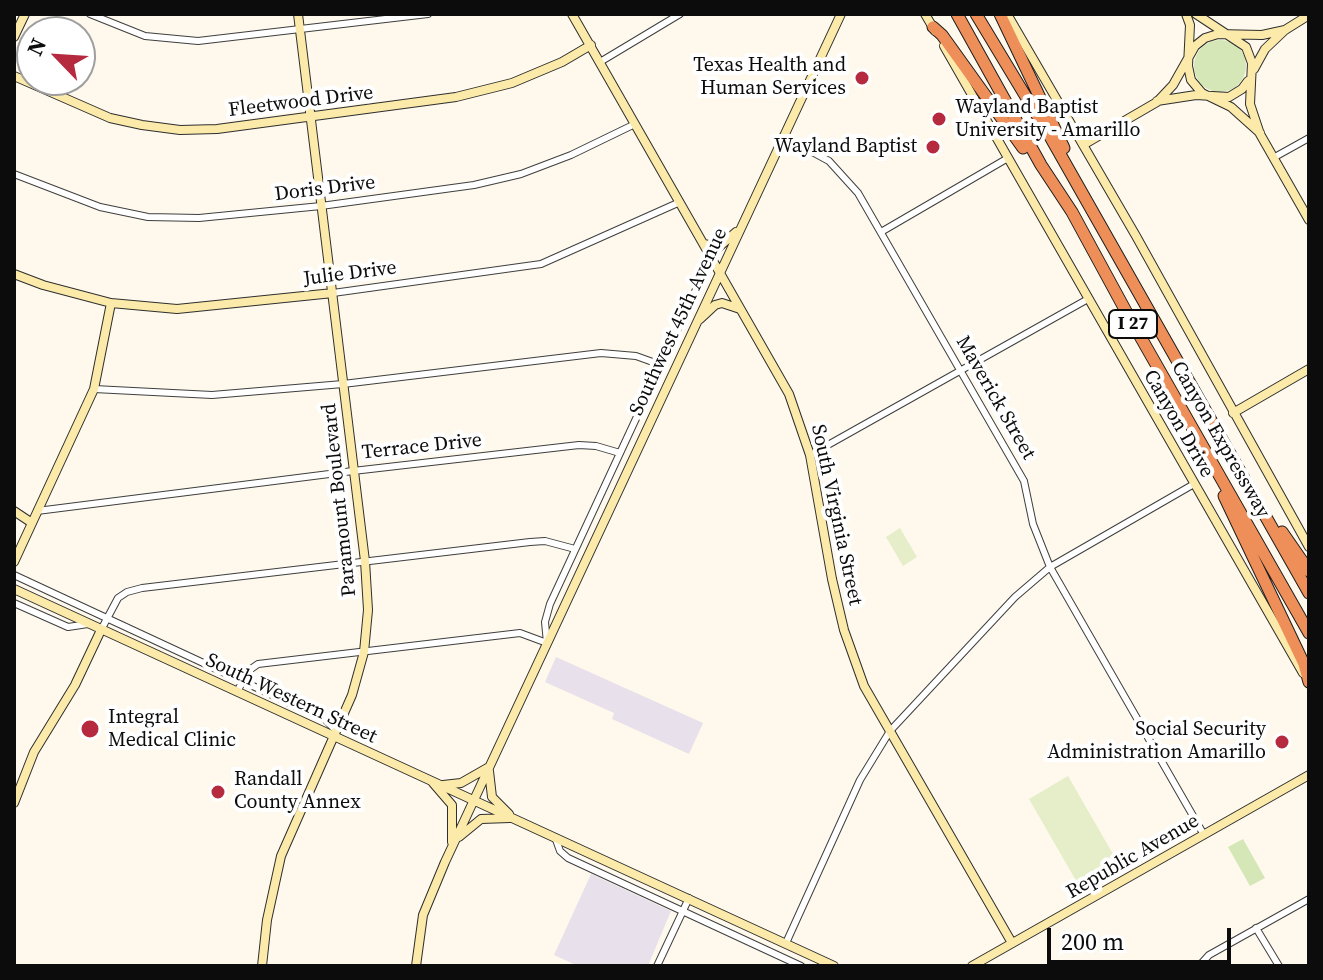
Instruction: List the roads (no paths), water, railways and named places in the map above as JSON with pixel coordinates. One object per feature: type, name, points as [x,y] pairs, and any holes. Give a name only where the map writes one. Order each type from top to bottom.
[{"type":"highway","name":"Canyon Expressway","points":[[957,14],[1309,633]]},
{"type":"highway","name":"Canyon Expressway","points":[[976,14],[1309,593]]},
{"type":"highway","points":[[1000,14],[1066,155],[1101,220],[1103,231]]},
{"type":"highway","points":[[933,27],[961,60],[1030,157],[1041,165]]},
{"type":"highway","points":[[1192,427],[1193,437],[1304,664],[1309,683]]},
{"type":"highway","points":[[1256,500],[1270,514],[1309,571]]},
{"type":"main road","points":[[14,37],[25,14]]},
{"type":"main road","name":"Paramount Boulevard","points":[[262,966],[267,920],[281,856],[352,695],[364,652],[368,610],[365,561],[298,14]]},
{"type":"main road","name":"South Virginia Street","points":[[572,14],[789,394],[810,455],[844,630],[864,686],[1012,943]]},
{"type":"main road","name":"Southwest 45th Avenue","points":[[416,966],[423,915],[454,843],[841,14]]},
{"type":"main road","name":"Canyon Drive","points":[[925,14],[1309,683]]},
{"type":"main road","points":[[1007,14],[1309,547]]},
{"type":"main road","points":[[1186,14],[1190,25],[1188,66],[1191,80],[1202,93],[1231,107],[1260,134]]},
{"type":"main road","points":[[1196,14],[1246,47],[1252,63],[1250,104],[1260,134],[1309,220]]},
{"type":"main road","points":[[1157,102],[1196,95],[1223,98],[1237,93],[1265,49],[1285,30],[1309,15]]},
{"type":"main road","points":[[1083,145],[1157,102],[1173,85],[1195,46],[1205,38],[1218,34],[1248,37],[1285,30]]},
{"type":"main road","name":"Fleetwood Drive","points":[[14,76],[80,107],[142,125],[180,130],[217,129],[456,97],[512,83],[562,62],[591,45]]},
{"type":"main road","points":[[703,243],[719,247],[740,229]]},
{"type":"main road","name":"Julie Drive","points":[[14,274],[111,303],[177,309],[333,293]]},
{"type":"main road","points":[[14,562],[94,389],[111,303]]},
{"type":"main road","points":[[696,322],[715,305],[722,303],[740,309]]},
{"type":"main road","points":[[1233,413],[1309,369]]},
{"type":"main road","points":[[14,511],[32,523]]},
{"type":"main road","name":"South Western Street","points":[[14,589],[834,966]]},
{"type":"main road","points":[[14,803],[34,752],[75,685],[101,630]]},
{"type":"main road","points":[[434,783],[461,783],[490,766],[492,797],[512,818]]},
{"type":"main road","name":"Republic Avenue","points":[[972,966],[1309,775]]},
{"type":"main road","points":[[434,783],[453,807],[454,843]]},
{"type":"main road","points":[[454,843],[479,819],[512,818]]},
{"type":"street","points":[[90,14],[145,36],[198,41],[428,14]]},
{"type":"street","points":[[600,62],[680,14]]},
{"type":"street","name":"Doris Drive","points":[[14,174],[100,207],[148,217],[199,218],[321,206],[474,185],[521,174],[571,155],[635,124]]},
{"type":"street","name":"Maverick Street","points":[[783,136],[837,168],[858,193],[1024,481],[1033,524],[1050,567],[1204,835]]},
{"type":"street","points":[[1273,158],[1309,138]]},
{"type":"street","points":[[881,232],[1008,158]]},
{"type":"street","name":"Julie Drive","points":[[333,293],[541,264],[680,202]]},
{"type":"street","name":"Southwest 45th Avenue","points":[[547,643],[547,609],[711,257]]},
{"type":"street","points":[[695,292],[708,298]]},
{"type":"street","points":[[810,455],[1088,299]]},
{"type":"street","points":[[94,389],[212,395],[343,384],[601,353],[636,356],[661,365]]},
{"type":"street","name":"Terrace Drive","points":[[37,511],[579,445],[620,453]]},
{"type":"street","points":[[786,943],[860,780],[890,731],[1015,597],[1050,567],[1194,484]]},
{"type":"street","points":[[101,630],[118,598],[142,588],[530,542],[545,541],[575,549]]},
{"type":"street","points":[[14,575],[326,720],[335,734]]},
{"type":"street","points":[[14,603],[68,627],[88,624]]},
{"type":"street","points":[[237,692],[248,671],[258,664],[520,633],[547,643]]},
{"type":"street","name":"South Western Street","points":[[555,837],[560,851],[568,858],[801,966]]},
{"type":"street","points":[[657,966],[689,898]]},
{"type":"street","points":[[1199,966],[1209,955],[1309,899]]},
{"type":"street","points":[[1256,928],[1279,966]]},
{"type":"place","name":"Texas Health and Human Services","points":[[862,78]]},
{"type":"place","name":"Wayland Baptist University - Amarillo","points":[[939,119]]},
{"type":"place","name":"Wayland Baptist","points":[[933,147]]},
{"type":"place","name":"Integral Medical Clinic","points":[[90,729]]},
{"type":"place","name":"Social Security Administration Amarillo","points":[[1282,742]]},
{"type":"place","name":"Randall County Annex","points":[[218,792]]}]
